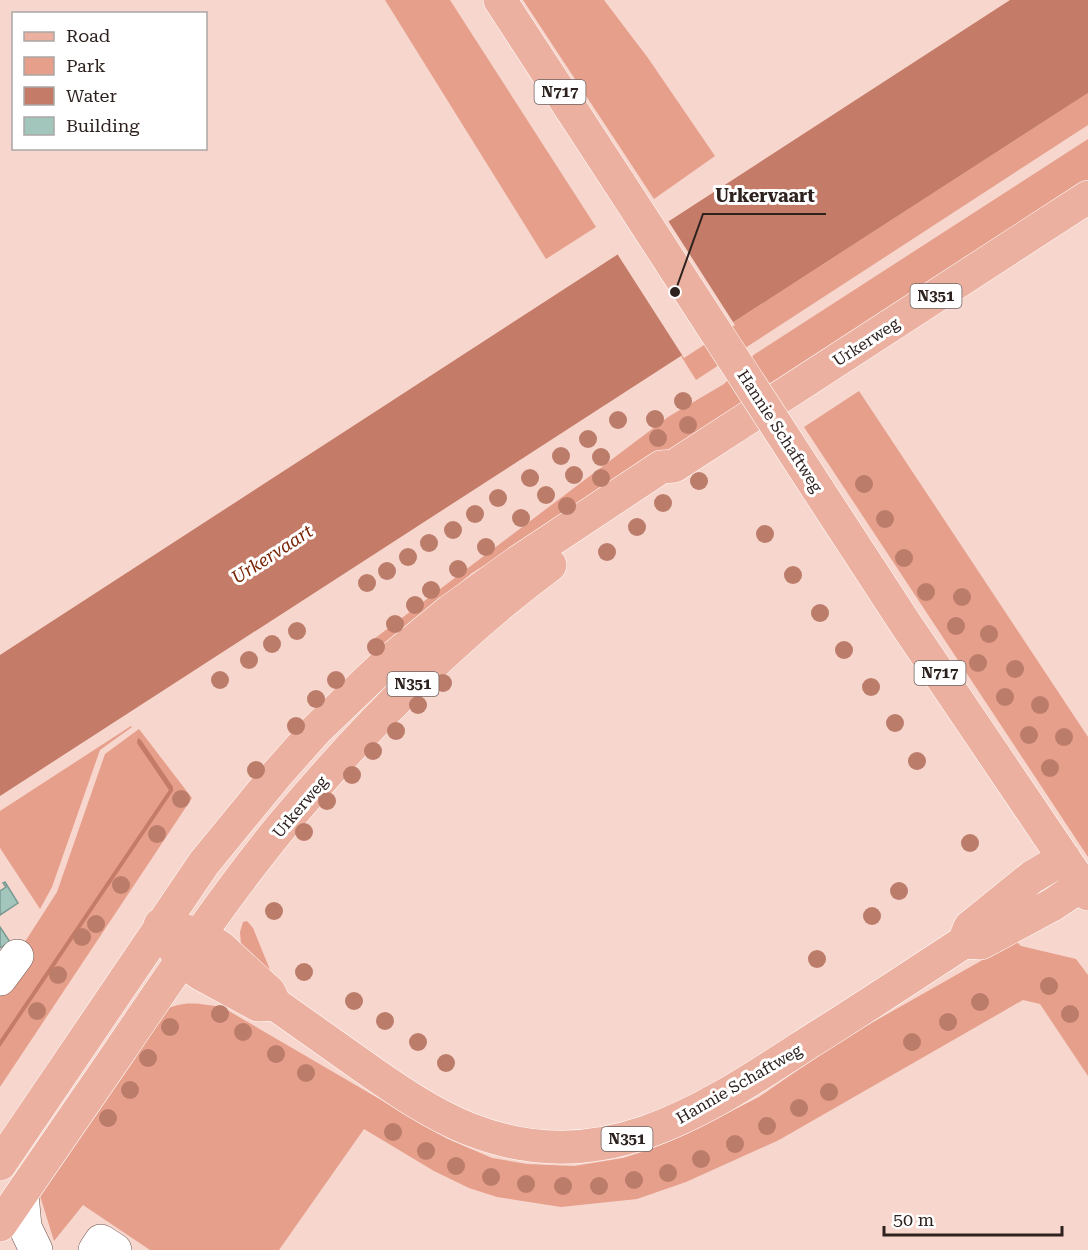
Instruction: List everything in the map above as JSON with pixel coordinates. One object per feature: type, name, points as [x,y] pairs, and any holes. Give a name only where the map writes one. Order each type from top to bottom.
[{"type":"main road","name":"Hannie Schaftweg","points":[[500,0],[817,488],[1085,890],[981,943],[964,942]]},
{"type":"main road","name":"Urkerweg","points":[[0,1164],[204,863],[283,766],[317,729],[384,666],[442,617],[501,573],[661,467],[674,466],[1088,197]]},
{"type":"main road","name":"Urkerweg","points":[[13,1229],[22,1194],[181,960],[280,828],[337,763],[408,689],[499,604],[669,478],[674,466]]},
{"type":"main road","name":"Hannie Schaftweg","points":[[160,926],[200,934],[220,947],[269,992],[275,1004],[392,1086],[453,1122],[484,1135],[519,1143],[554,1146],[586,1145],[630,1138],[653,1131],[694,1113],[742,1086],[964,942],[970,927],[1032,877],[1064,858]]},
{"type":"main road","name":"Hannie Schaftweg","points":[[160,926],[181,960],[201,974],[258,1005],[275,1004]]},
{"type":"lane","points":[[95,1250],[101,1241],[115,1250]]},
{"type":"green space","points":[[385,0],[450,0],[596,227],[546,259]]},
{"type":"green space","points":[[523,0],[604,0],[648,58],[715,156],[654,199]]},
{"type":"green space","points":[[1088,93],[1088,125],[696,380],[681,356]]},
{"type":"green space","points":[[1088,139],[1088,184],[696,436],[472,573],[380,650],[374,639],[668,417],[724,384],[755,354]]},
{"type":"green space","points":[[859,391],[1088,737],[1088,857],[804,427]]},
{"type":"green space","points":[[131,726],[100,750],[52,887],[40,909],[0,848],[0,811]]},
{"type":"green space","points":[[139,729],[192,798],[0,1087],[0,994],[21,948],[57,892],[105,754]]},
{"type":"green space","points":[[247,921],[253,928],[275,982],[241,945],[240,932],[243,922]]},
{"type":"green space","points":[[1016,941],[1021,946],[1076,959],[1088,975],[1088,1076],[1040,1004],[1023,1000],[779,1140],[686,1182],[637,1199],[561,1207],[497,1197],[469,1188],[434,1171],[364,1129],[279,1250],[150,1250],[83,1205],[54,1241],[37,1186],[166,1009],[181,1004],[194,1003],[222,1007],[448,1139],[492,1158],[527,1164],[574,1166],[623,1158],[651,1149],[759,1097],[838,1042]]},
{"type":"water","points":[[1010,0],[1088,0],[1088,93],[0,796],[0,655]]},
{"type":"water","points":[[138,738],[173,787],[173,791],[0,1047],[0,1040],[169,790],[137,743]]},
{"type":"pier","points":[[667,219],[735,325],[684,358],[616,252]]},
{"type":"building","points":[[5,882],[18,903],[0,915],[0,891],[6,887],[3,883]]},
{"type":"building","points":[[0,927],[10,942],[0,948]]},
{"type":"place","name":"Urkervaart","points":[[675,292]]}]
